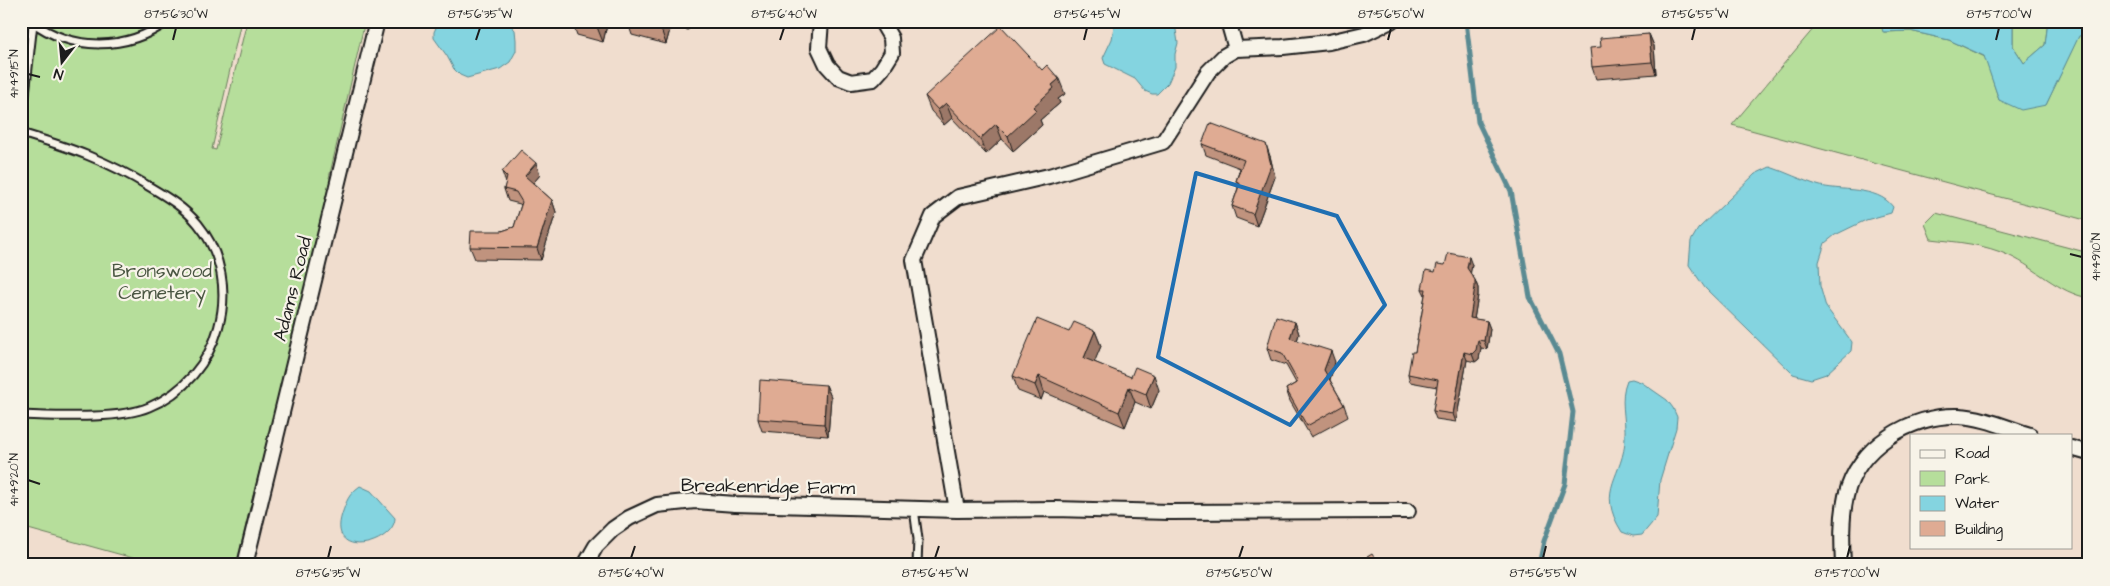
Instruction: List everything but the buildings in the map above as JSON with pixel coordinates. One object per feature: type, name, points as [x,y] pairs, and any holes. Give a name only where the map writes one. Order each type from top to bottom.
[{"type":"street","name":"Adams Road","points":[[245,565],[377,21]]},
{"type":"street","points":[[821,21],[819,48],[827,65],[838,77],[851,82],[873,79],[892,53],[891,38],[881,21]]},
{"type":"street","points":[[1228,21],[1236,49]]},
{"type":"street","points":[[957,510],[914,260],[933,216],[958,197],[1049,176],[1163,142],[1208,72],[1224,56],[1236,49],[1283,48],[1329,42],[1364,34],[1391,21]]},
{"type":"street","points":[[1843,565],[1842,520],[1846,494],[1854,474],[1892,434],[1914,423],[1938,416],[1961,416],[1986,421],[2027,434]]},
{"type":"street","points":[[2072,448],[2089,453]]},
{"type":"street","name":"Breakenridge Farm","points":[[585,565],[596,546],[613,529],[629,518],[657,505],[695,501],[735,504],[957,510],[1169,512],[1408,511]]},
{"type":"lane","points":[[21,130],[32,22],[54,35],[73,41],[109,45],[130,41],[146,35],[168,21]]},
{"type":"lane","points":[[21,134],[73,148],[106,162],[156,190],[180,207],[198,223],[216,255],[224,294],[224,311],[214,345],[195,373],[165,399],[148,408],[131,412],[89,415],[21,415]]},
{"type":"lane","points":[[914,509],[918,539],[916,565]]},
{"type":"highlighted area","points":[[1196,173],[1337,216],[1385,305],[1290,425],[1158,357]]},
{"type":"green space","name":"Bronswood Cemetery","points":[[21,21],[241,21],[212,149],[216,150],[247,21],[365,21],[329,178],[332,179],[236,565],[158,565],[21,527]]},
{"type":"green space","points":[[1820,21],[1880,21],[1884,32],[1910,31],[1949,40],[1985,57],[1999,100],[2046,105],[2079,35],[2089,34],[2089,221],[1732,125]]},
{"type":"green space","points":[[2013,21],[2048,21],[2045,45],[2024,63],[2013,46]]},
{"type":"green space","points":[[1936,213],[2089,253],[2089,298],[2058,286],[2020,261],[2000,252],[1971,244],[1931,239],[1925,224]]},
{"type":"water","points":[[439,21],[507,21],[515,30],[516,51],[510,62],[500,69],[467,78],[460,75],[454,69],[434,38],[434,32]]},
{"type":"water","points":[[1109,21],[1171,21],[1176,30],[1178,43],[1175,54],[1175,67],[1168,83],[1157,94],[1145,91],[1135,79],[1105,64],[1103,58],[1112,39],[1114,27]]},
{"type":"water","points":[[1880,21],[2013,21],[2013,46],[2024,63],[2045,45],[2048,21],[2089,21],[2089,34],[2079,36],[2046,105],[2021,110],[1999,100],[1984,56],[1949,40],[1910,31],[1883,32]]},
{"type":"water","points":[[1770,167],[1817,185],[1868,192],[1886,200],[1893,207],[1891,213],[1866,220],[1835,235],[1825,243],[1819,262],[1820,286],[1826,307],[1852,342],[1851,351],[1826,374],[1811,379],[1793,374],[1705,288],[1689,265],[1691,241],[1698,229],[1755,174]]},
{"type":"water","points":[[1632,379],[1641,382],[1667,400],[1677,417],[1676,428],[1660,480],[1657,517],[1642,535],[1633,536],[1622,532],[1614,517],[1611,504],[1613,483],[1624,450],[1623,394],[1627,380]]},
{"type":"water","points":[[360,486],[371,491],[395,518],[392,528],[384,535],[374,541],[362,544],[352,543],[344,538],[340,529],[342,514],[347,501],[350,495]]},
{"type":"waterway","points":[[1466,21],[1478,122],[1511,191],[1530,297],[1559,354],[1573,412],[1565,484],[1544,541],[1539,565]]}]
